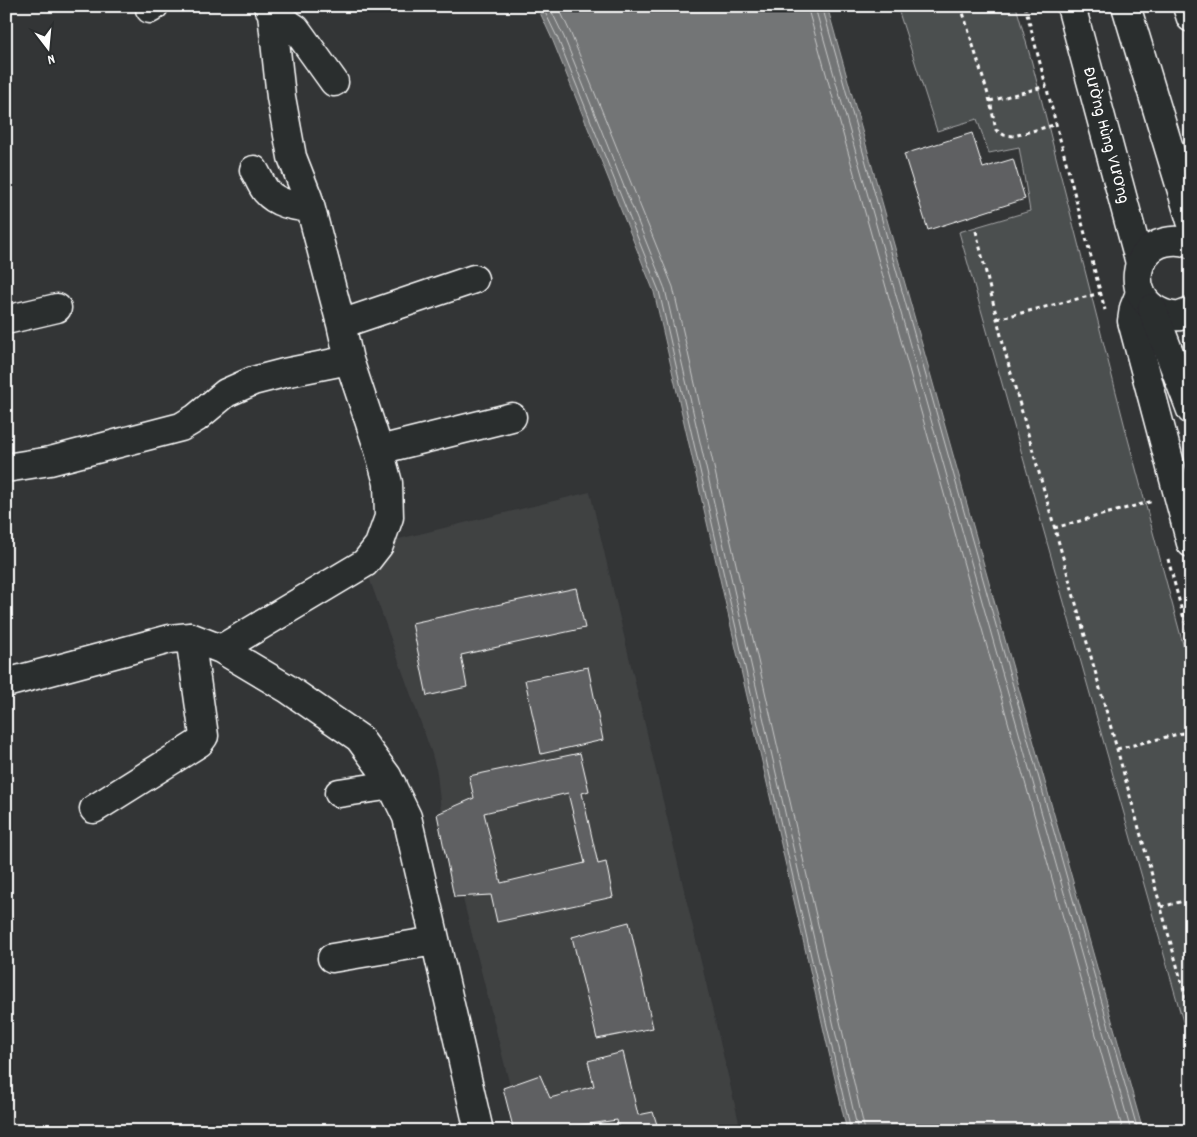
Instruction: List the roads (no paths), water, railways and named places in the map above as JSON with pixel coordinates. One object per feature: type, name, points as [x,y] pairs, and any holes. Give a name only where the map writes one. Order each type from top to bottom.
[{"type":"street","name":"Đường Hùng Vương","points":[[1071,6],[1140,263],[1138,283],[1146,300]]},
{"type":"street","points":[[1126,6],[1191,221]]},
{"type":"street","points":[[1186,6],[1191,18]]},
{"type":"street","points":[[270,9],[296,29],[334,82]]},
{"type":"street","points":[[221,649],[365,563],[379,545],[389,517],[388,483],[350,360],[310,208],[292,157],[281,97],[270,9]]},
{"type":"street","points":[[254,170],[266,191],[280,202],[310,208]]},
{"type":"street","points":[[1140,263],[1148,252],[1160,244],[1173,240],[1191,244]]},
{"type":"street","points":[[342,324],[474,279]]},
{"type":"street","points":[[1146,300],[1165,315],[1180,316],[1191,312]]},
{"type":"street","points":[[1146,300],[1191,410]]},
{"type":"street","points":[[1146,300],[1134,308],[1132,320],[1191,543]]},
{"type":"street","points":[[6,320],[57,308]]},
{"type":"street","points":[[6,468],[50,461],[181,427],[196,418],[226,393],[253,381],[350,360]]},
{"type":"street","points":[[379,450],[512,417]]},
{"type":"street","points":[[94,809],[199,743],[204,736],[190,637]]},
{"type":"street","points":[[6,683],[170,639],[190,637],[221,649],[288,689],[359,738],[387,776],[407,816],[479,1131]]},
{"type":"street","points":[[339,793],[392,785]]},
{"type":"street","points":[[332,958],[435,941]]},
{"type":"water","points":[[537,6],[827,6],[1143,1131],[847,1131],[654,292],[553,41]]}]
